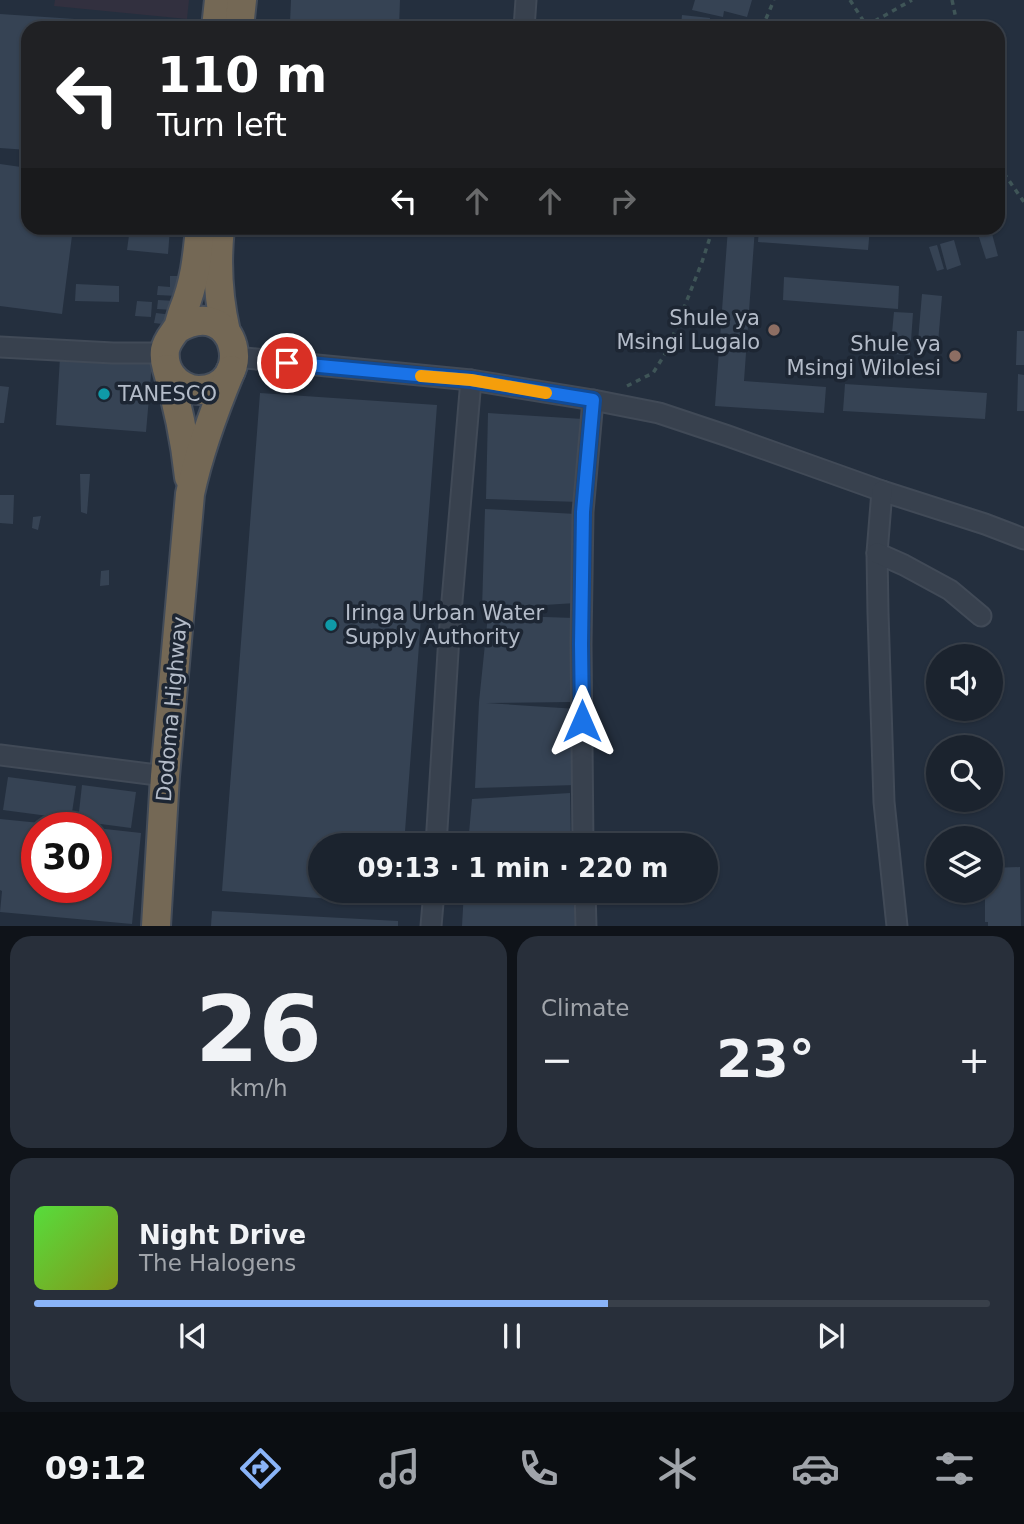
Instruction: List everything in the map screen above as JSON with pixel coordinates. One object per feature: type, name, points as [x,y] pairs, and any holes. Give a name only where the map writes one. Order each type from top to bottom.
[{"type":"highway","points":[[217,21],[219,0]]},
{"type":"highway","points":[[240,21],[242,0]]},
{"type":"highway","points":[[190,494],[169,349],[196,271],[199,235]]},
{"type":"highway","points":[[190,494],[196,467],[207,433],[230,353],[215,324],[202,320],[189,322],[169,349],[173,378],[184,386],[197,390],[211,388],[223,381],[230,353],[220,307],[217,275],[220,235]]},
{"type":"highway","name":"Dodoma Highway","points":[[156,926],[165,776],[190,494]]},
{"type":"street","points":[[524,21],[526,0]]},
{"type":"street","points":[[0,347],[113,353],[169,349]]},
{"type":"street","points":[[230,353],[471,380],[659,413],[1024,539]]},
{"type":"street","points":[[437,833],[449,636],[471,380]]},
{"type":"street","points":[[583,833],[583,512],[601,402]]},
{"type":"street","points":[[882,491],[877,553],[884,802],[897,926]]},
{"type":"street","points":[[877,553],[950,590],[981,616]]},
{"type":"street","points":[[0,755],[165,776]]},
{"type":"street","points":[[431,926],[432,903]]},
{"type":"street","points":[[585,903],[586,926]]},
{"type":"path","points":[[765,21],[774,0]]},
{"type":"path","points":[[850,0],[863,21]]},
{"type":"path","points":[[877,21],[912,0]]},
{"type":"path","points":[[952,0],[956,21]]},
{"type":"path","points":[[1005,175],[1024,202]]},
{"type":"path","points":[[601,402],[653,373],[657,368],[667,351],[711,235]]},
{"type":"shaded area","points":[[55,0],[189,0],[187,19],[54,6]]},
{"type":"building","points":[[291,0],[400,0],[399,21],[290,21]]},
{"type":"building","points":[[695,0],[752,0],[747,17],[724,11],[723,17],[692,10]]},
{"type":"building","points":[[0,14],[105,21],[21,21],[21,150],[0,148]]},
{"type":"building","points":[[682,15],[710,18],[710,21],[681,21]]},
{"type":"building","points":[[0,164],[21,167],[21,235],[72,235],[62,314],[0,306]]},
{"type":"building","points":[[129,235],[169,235],[168,254],[127,250]]},
{"type":"building","points":[[727,235],[754,235],[744,381],[826,387],[824,413],[715,406]]},
{"type":"building","points":[[758,235],[869,235],[868,250],[758,242]]},
{"type":"building","points":[[978,235],[992,235],[998,256],[986,259]]},
{"type":"building","points":[[954,240],[961,265],[947,270],[940,244]]},
{"type":"building","points":[[937,245],[944,269],[937,271],[929,247]]},
{"type":"building","points":[[170,276],[179,276],[178,296],[157,295],[158,286],[170,287]]},
{"type":"building","points":[[784,277],[899,286],[898,309],[783,300]]},
{"type":"building","points":[[76,284],[119,286],[119,302],[75,301]]},
{"type":"building","points":[[922,294],[942,296],[938,343],[918,341]]},
{"type":"building","points":[[158,300],[175,301],[174,310],[157,309]]},
{"type":"building","points":[[137,301],[152,302],[151,317],[135,316]]},
{"type":"building","points":[[894,312],[913,313],[910,355],[890,354]]},
{"type":"building","points":[[156,313],[173,315],[170,325],[154,323]]},
{"type":"building","points":[[1017,331],[1024,331],[1024,365],[1016,365]]},
{"type":"building","name":"TANESCO","points":[[60,357],[152,363],[146,432],[56,425]]},
{"type":"building","points":[[1018,374],[1024,375],[1024,411],[1017,411]]},
{"type":"building","points":[[845,384],[987,393],[985,419],[843,411]]},
{"type":"building","points":[[0,386],[9,387],[4,423],[0,423]]},
{"type":"building","name":"Iringa Urban Water Supply Authority","points":[[260,393],[437,405],[405,833],[308,833],[308,897],[222,891]]},
{"type":"building","points":[[488,413],[583,419],[580,502],[486,499]]},
{"type":"building","points":[[80,474],[90,474],[87,514],[81,512]]},
{"type":"building","points":[[0,495],[14,495],[13,524],[0,523]]},
{"type":"building","points":[[485,509],[576,514],[576,603],[482,609]]},
{"type":"building","points":[[41,516],[38,530],[32,528],[33,517]]},
{"type":"building","points":[[109,570],[109,585],[100,586],[101,571]]},
{"type":"building","points":[[488,615],[574,618],[573,702],[486,703],[577,709],[576,785],[475,788],[479,702]]},
{"type":"building","points":[[8,777],[76,786],[72,812],[3,810]]},
{"type":"building","points":[[82,785],[136,792],[131,828],[112,825],[112,812],[79,812]]},
{"type":"building","points":[[570,793],[571,833],[469,833],[472,799]]},
{"type":"building","points":[[0,819],[21,821],[21,903],[112,903],[112,830],[141,833],[132,924],[0,912]]},
{"type":"building","points":[[1020,867],[1021,926],[988,926],[988,922],[985,922],[985,903],[1003,903],[1003,868]]},
{"type":"building","points":[[463,903],[577,903],[578,926],[462,926]]},
{"type":"building","points":[[212,911],[398,921],[398,926],[211,926]]},
{"type":"slow traffic","points":[[421,376],[471,380],[546,393]]},
{"type":"place","name":"Shule ya Msingi Lugalo","points":[[774,330]]},
{"type":"place","name":"Shule ya Msingi Wilolesi","points":[[955,356]]},
{"type":"place","name":"TANESCO","points":[[104,394]]},
{"type":"place","name":"Iringa Urban Water Supply Authority","points":[[331,625]]},
{"type":"route","points":[[287,363],[471,380],[593,400],[583,512],[582,721]]}]
